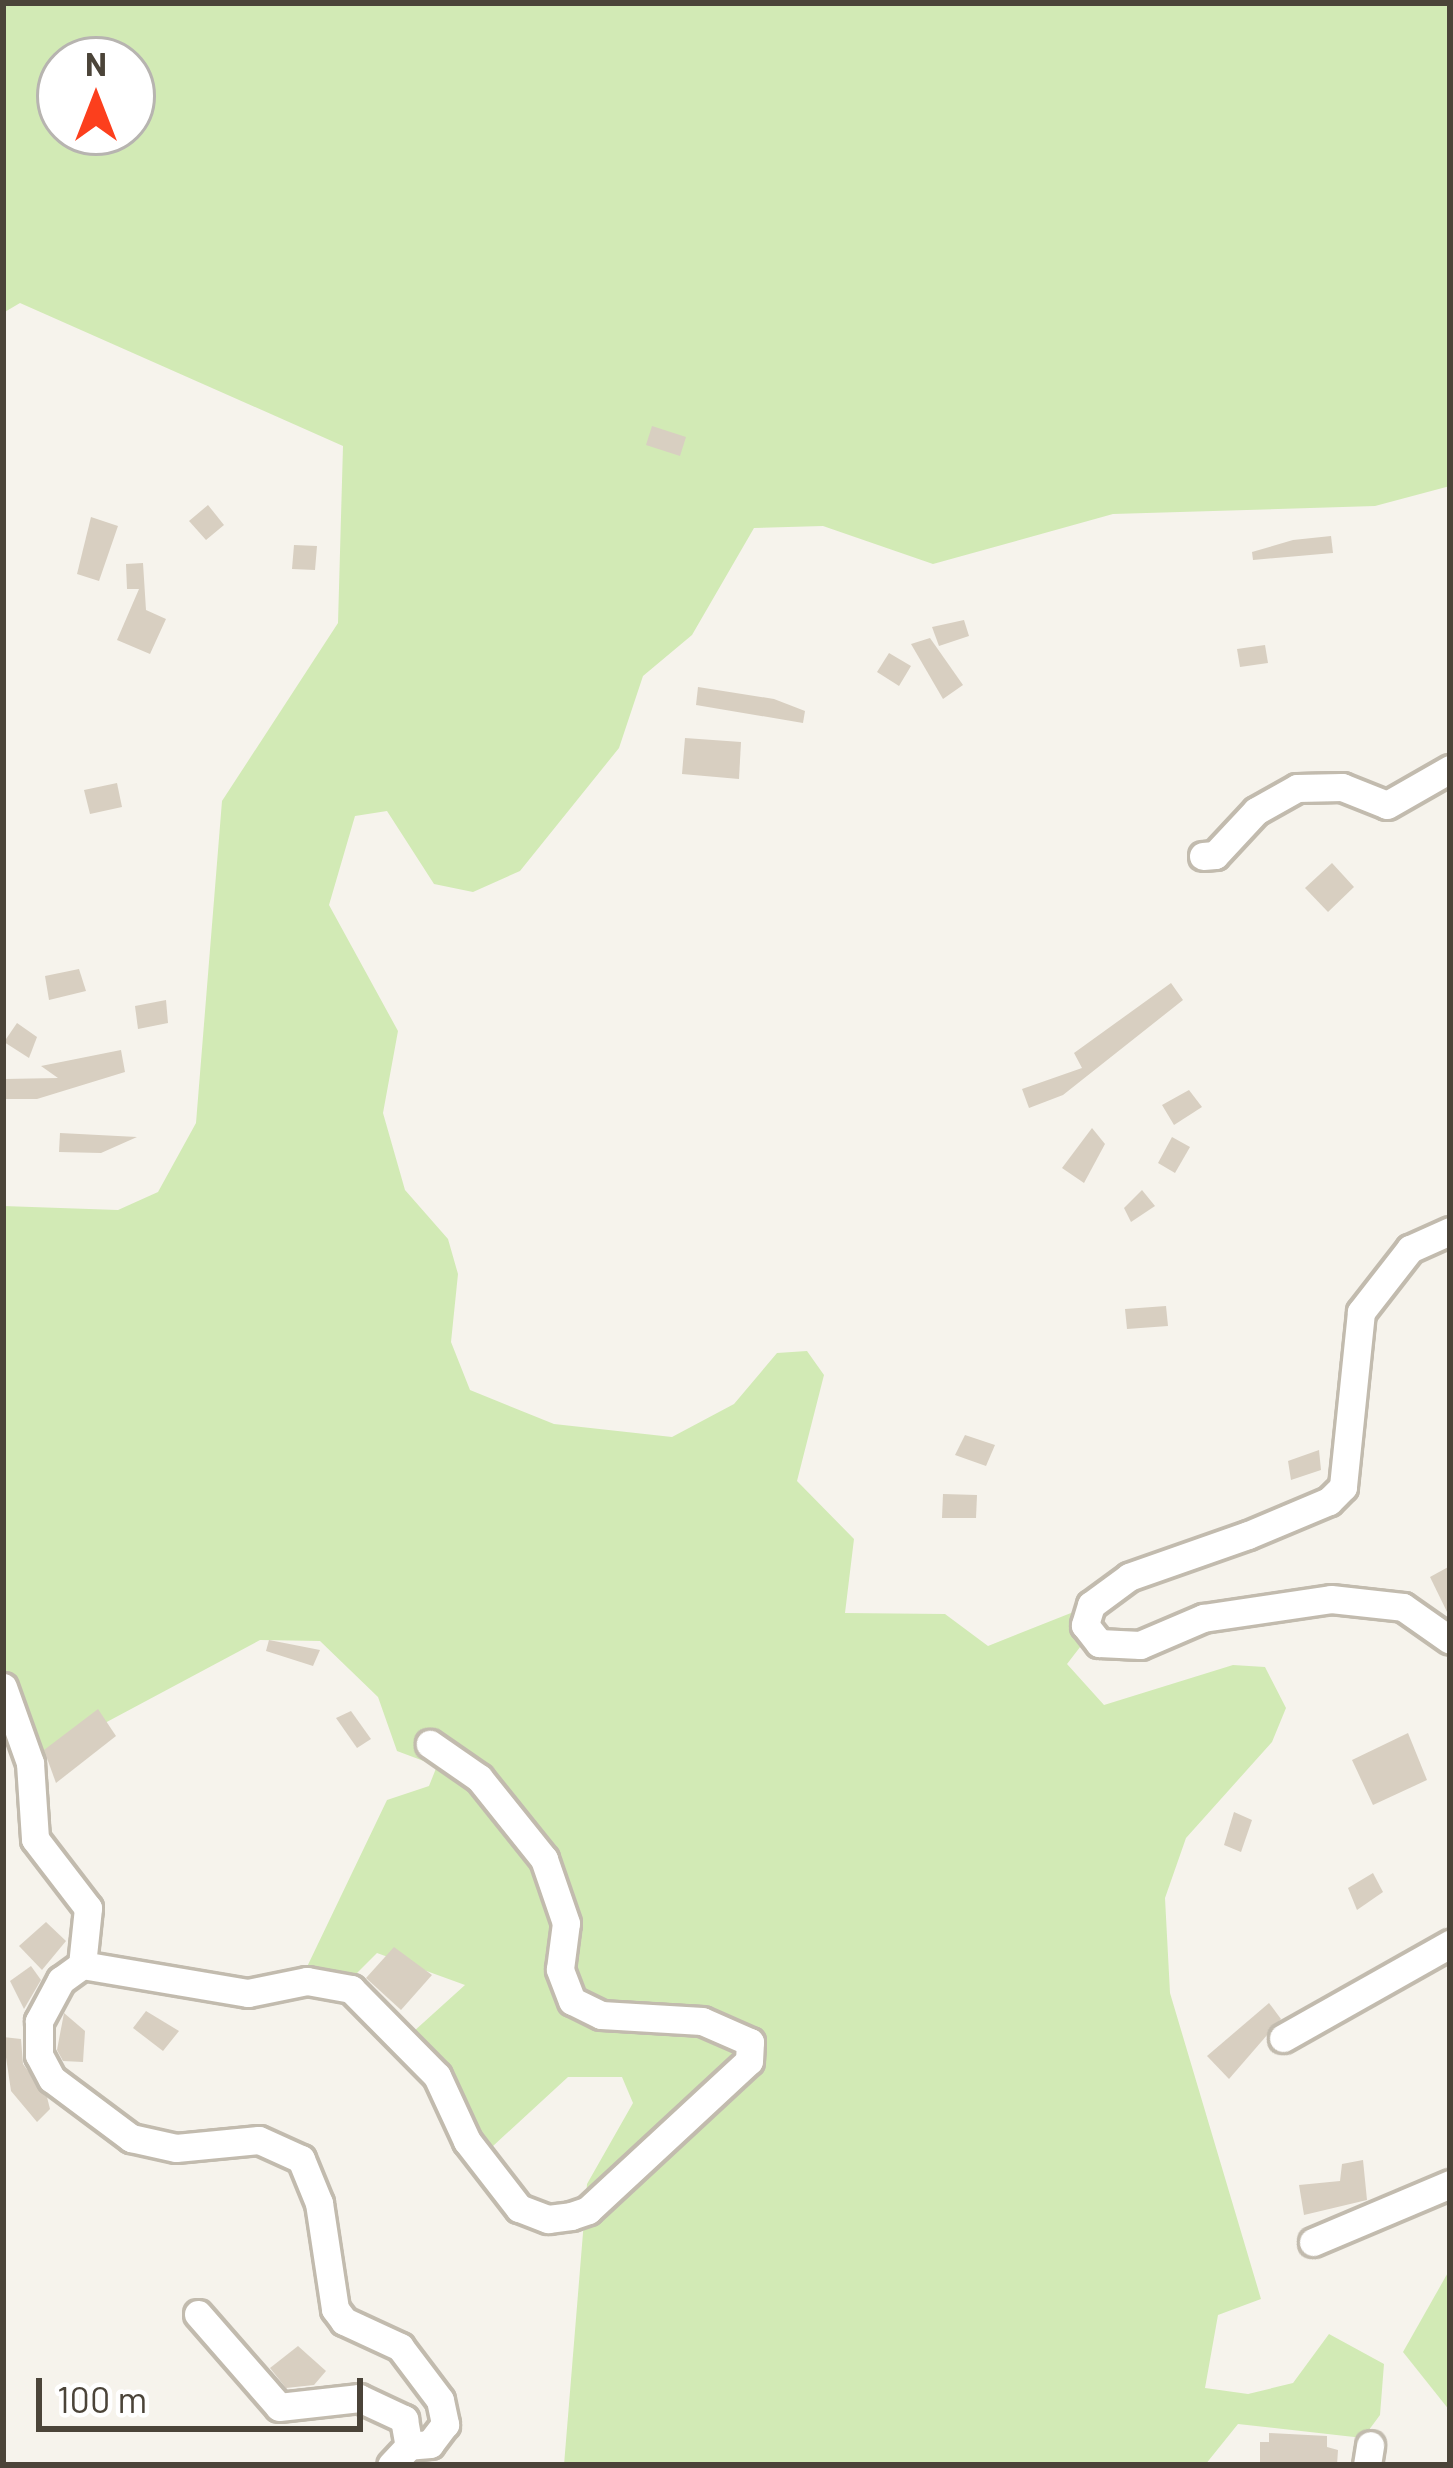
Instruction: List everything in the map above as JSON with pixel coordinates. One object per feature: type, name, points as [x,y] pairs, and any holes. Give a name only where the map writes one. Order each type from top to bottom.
[{"type":"street","points":[[1203,856],[1215,856],[1256,811],[1297,788],[1342,788],[1388,805],[1450,769]]},
{"type":"street","points":[[1450,1231],[1410,1249],[1361,1312],[1343,1487],[1329,1501],[1249,1535],[1130,1577],[1091,1605],[1085,1625],[1099,1643],[1140,1646],[1203,1618],[1331,1599],[1402,1607],[1450,1640]]},
{"type":"street","points":[[3,1687],[30,1763],[34,1839],[88,1908],[82,1965]]},
{"type":"street","points":[[198,2314],[279,2407],[359,2398],[404,2419],[400,2456],[430,2444],[445,2424],[440,2400],[400,2347],[335,2309],[319,2203],[301,2159],[259,2140],[176,2148],[131,2138],[52,2079],[39,2056],[39,2021],[61,1980],[82,1965],[248,1993],[307,1981],[351,1989],[437,2076],[467,2141],[519,2208],[548,2218],[588,2210],[748,2061],[750,2042],[702,2021],[601,2015],[572,2001],[560,1969],[566,1923],[544,1859],[479,1778],[430,1744]]},
{"type":"street","points":[[1282,2038],[1450,1944]]},
{"type":"street","points":[[1313,2242],[1450,2184]]},
{"type":"green space","points":[[3,3],[1450,3],[1450,486],[1375,506],[1113,514],[933,564],[823,526],[754,528],[692,635],[643,676],[619,748],[520,871],[473,892],[434,884],[387,811],[355,816],[329,905],[398,1031],[383,1113],[405,1190],[448,1239],[458,1274],[451,1342],[470,1390],[554,1424],[672,1437],[734,1404],[777,1353],[807,1351],[824,1375],[797,1481],[854,1539],[845,1613],[945,1614],[988,1646],[1076,1611],[1094,1629],[1067,1664],[1104,1705],[1233,1665],[1265,1667],[1286,1708],[1272,1742],[1186,1838],[1165,1898],[1170,1993],[1261,2299],[1218,2315],[1205,2388],[1248,2394],[1293,2383],[1329,2334],[1384,2364],[1380,2415],[1363,2438],[1238,2424],[1205,2465],[564,2465],[587,2184],[633,2103],[622,2077],[568,2077],[493,2146],[466,2156],[423,2079],[392,2051],[465,1985],[377,1953],[340,1990],[305,1971],[387,1800],[429,1786],[437,1766],[397,1751],[378,1697],[320,1641],[260,1640],[30,1763],[3,1672],[3,1206],[118,1210],[158,1192],[196,1123],[222,801],[338,623],[343,446],[20,303],[3,313]]},
{"type":"green space","points":[[1450,2269],[1450,2411],[1403,2352]]},
{"type":"building","points":[[652,426],[686,437],[680,456],[646,445]]},
{"type":"building","points":[[208,505],[224,525],[206,540],[189,521]]},
{"type":"building","points":[[91,517],[118,526],[99,581],[77,574]]},
{"type":"building","points":[[1331,536],[1333,553],[1253,560],[1252,552],[1293,540]]},
{"type":"building","points":[[294,545],[317,546],[315,570],[292,569]]},
{"type":"building","points":[[143,563],[146,610],[166,619],[150,654],[117,640],[139,589],[127,589],[126,564]]},
{"type":"building","points":[[964,620],[969,636],[939,646],[932,627]]},
{"type":"building","points":[[930,638],[963,685],[943,699],[911,644]]},
{"type":"building","points":[[1265,645],[1268,663],[1240,667],[1237,649]]},
{"type":"building","points":[[889,653],[911,666],[899,686],[877,672]]},
{"type":"building","points":[[698,687],[774,699],[805,711],[803,723],[696,705]]},
{"type":"building","points":[[685,738],[741,742],[739,779],[682,774]]},
{"type":"building","points":[[117,783],[122,807],[90,814],[84,790]]},
{"type":"building","points":[[1332,863],[1354,887],[1328,912],[1305,888]]},
{"type":"building","points":[[79,969],[86,991],[49,1000],[45,976]]},
{"type":"building","points":[[1171,983],[1183,1000],[1063,1095],[1029,1108],[1022,1089],[1082,1068],[1074,1053]]},
{"type":"building","points":[[166,1000],[168,1023],[138,1029],[135,1006]]},
{"type":"building","points":[[17,1023],[37,1037],[29,1058],[4,1042]]},
{"type":"building","points":[[121,1050],[125,1072],[37,1099],[4,1099],[4,1079],[58,1078],[41,1066]]},
{"type":"building","points":[[1189,1090],[1202,1107],[1174,1125],[1162,1105]]},
{"type":"building","points":[[1092,1128],[1105,1144],[1084,1183],[1062,1168]]},
{"type":"building","points":[[60,1133],[137,1137],[101,1153],[59,1152]]},
{"type":"building","points":[[1172,1137],[1190,1147],[1175,1173],[1158,1163]]},
{"type":"building","points":[[1142,1190],[1155,1206],[1131,1222],[1124,1208]]},
{"type":"building","points":[[1166,1306],[1168,1326],[1127,1329],[1125,1309]]},
{"type":"building","points":[[965,1435],[995,1445],[986,1466],[955,1455]]},
{"type":"building","points":[[1319,1450],[1321,1470],[1291,1480],[1288,1461]]},
{"type":"building","points":[[943,1494],[977,1495],[976,1518],[942,1518]]},
{"type":"building","points":[[1450,1566],[1450,1618],[1430,1577]]},
{"type":"building","points":[[269,1640],[320,1650],[313,1666],[266,1651]]},
{"type":"building","points":[[98,1709],[116,1736],[56,1783],[44,1750]]},
{"type":"building","points":[[351,1711],[371,1739],[357,1748],[336,1718]]},
{"type":"building","points":[[1408,1733],[1427,1780],[1373,1805],[1352,1760]]},
{"type":"building","points":[[1234,1812],[1252,1820],[1241,1852],[1224,1845]]},
{"type":"building","points":[[1373,1873],[1383,1892],[1357,1910],[1348,1888]]},
{"type":"building","points":[[46,1922],[66,1941],[42,1970],[19,1946]]},
{"type":"building","points":[[394,1947],[432,1975],[401,2010],[366,1978]]},
{"type":"building","points":[[31,1966],[41,1980],[24,2009],[10,1981]]},
{"type":"building","points":[[1269,2003],[1281,2019],[1229,2079],[1207,2056]]},
{"type":"building","points":[[146,2011],[179,2031],[163,2051],[133,2028]]},
{"type":"building","points":[[64,2013],[85,2031],[83,2062],[63,2061],[57,2050]]},
{"type":"building","points":[[3,2037],[21,2039],[23,2064],[47,2097],[50,2109],[37,2122],[11,2091]]},
{"type":"building","points":[[1363,2160],[1367,2200],[1304,2215],[1299,2185],[1340,2181],[1342,2164]]},
{"type":"building","points":[[298,2346],[326,2371],[314,2385],[286,2388],[270,2368]]},
{"type":"building","points":[[1269,2433],[1327,2436],[1327,2447],[1338,2450],[1337,2465],[1260,2465],[1260,2442],[1269,2442]]}]
